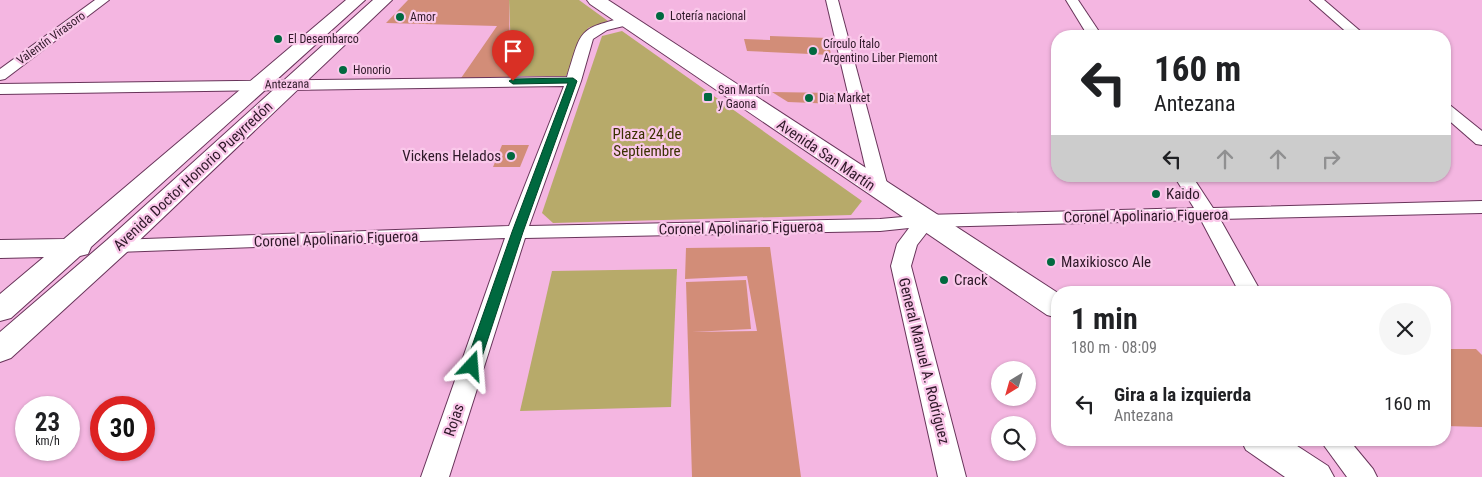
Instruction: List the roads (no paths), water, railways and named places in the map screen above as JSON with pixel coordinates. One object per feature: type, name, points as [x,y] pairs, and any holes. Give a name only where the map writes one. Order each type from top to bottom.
[{"type":"main road","name":"Avenida Doctor Honorio Pueyrredón","points":[[0,311],[356,0]]},
{"type":"main road","name":"Avenida Doctor Honorio Pueyrredón","points":[[0,350],[117,246],[384,0]]},
{"type":"main road","name":"Avenida San Martín","points":[[596,0],[1051,303]]},
{"type":"main road","name":"Coronel Apolinario Figueroa","points":[[0,249],[117,246]]},
{"type":"main road","points":[[1267,446],[1315,477]]},
{"type":"street","name":"Valentín Virasoro","points":[[0,76],[103,0]]},
{"type":"street","points":[[832,0],[880,191]]},
{"type":"street","points":[[1072,0],[1091,30]]},
{"type":"street","points":[[1316,0],[1352,30]]},
{"type":"street","name":"Rojas","points":[[435,477],[517,232],[573,81],[586,38],[592,32],[602,27],[627,21]]},
{"type":"street","name":"Antezana","points":[[0,89],[573,81]]},
{"type":"street","points":[[1451,114],[1482,140]]},
{"type":"street","points":[[1188,182],[1247,286]]},
{"type":"street","name":"Coronel Apolinario Figueroa","points":[[117,246],[517,232],[880,225],[925,221],[1482,207]]},
{"type":"street","name":"General Manuel A. Rodríguez","points":[[925,221],[907,244],[901,266],[952,477]]},
{"type":"street","points":[[1336,446],[1363,477]]},
{"type":"place","name":"Lotería nacional","points":[[660,16]]},
{"type":"place","name":"Amor","points":[[400,17]]},
{"type":"place","name":"El Desembarco","points":[[278,39]]},
{"type":"place","name":"Círculo Ítalo Argentino Liber Piemont","points":[[813,51]]},
{"type":"place","name":"Honorio","points":[[343,70]]},
{"type":"place","name":"San Martín y Gaona","points":[[708,97]]},
{"type":"place","name":"Dia Market","points":[[809,98]]},
{"type":"place","name":"Vickens Helados","points":[[511,156]]},
{"type":"place","name":"Kaido","points":[[1156,194]]},
{"type":"place","name":"Maxikiosco Ale","points":[[1051,262]]},
{"type":"place","name":"Crack","points":[[944,280]]},
{"type":"park label","name":"Plaza 24 de Septiembre","points":[[647,142]]}]
